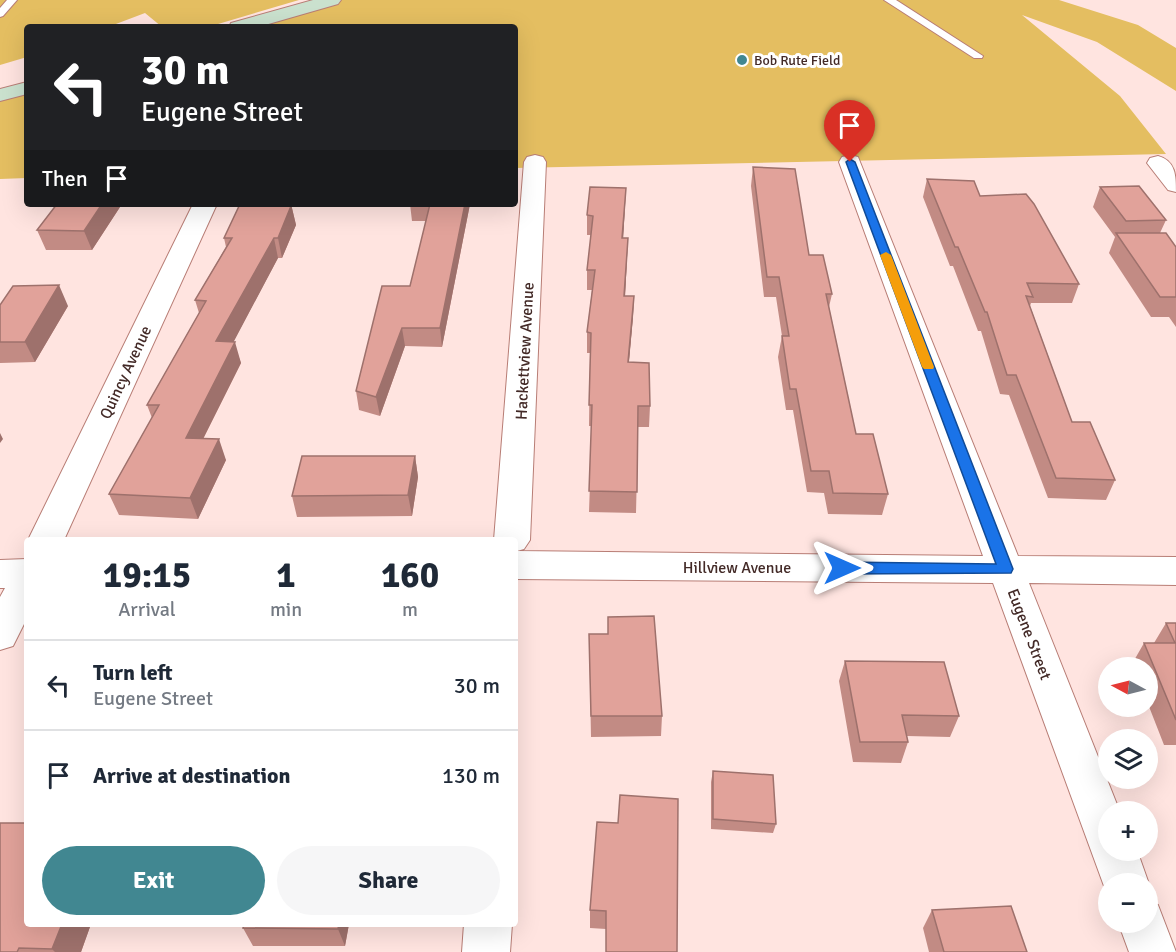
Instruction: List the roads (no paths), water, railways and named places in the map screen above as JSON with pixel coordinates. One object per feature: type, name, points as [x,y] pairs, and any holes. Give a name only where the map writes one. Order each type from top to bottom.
[{"type":"main road","points":[[248,24],[332,0]]},
{"type":"main road","points":[[0,95],[24,89]]},
{"type":"street","name":"Hackettview Avenue","points":[[512,537],[535,162]]},
{"type":"street","name":"Eugene Street","points":[[850,162],[1098,811]]},
{"type":"street","points":[[1158,163],[1176,185]]},
{"type":"street","name":"Quincy Avenue","points":[[47,537],[204,207]]},
{"type":"street","name":"Hillview Avenue","points":[[518,565],[1176,571]]},
{"type":"street","points":[[0,574],[24,573]]},
{"type":"street","points":[[0,635],[24,585]]},
{"type":"street","points":[[486,952],[488,927]]},
{"type":"street","points":[[1145,933],[1153,952]]},
{"type":"lane","points":[[0,14],[12,0]]},
{"type":"lane","points":[[889,0],[978,56]]},
{"type":"place","name":"Bob Rute Field","points":[[742,60]]}]
